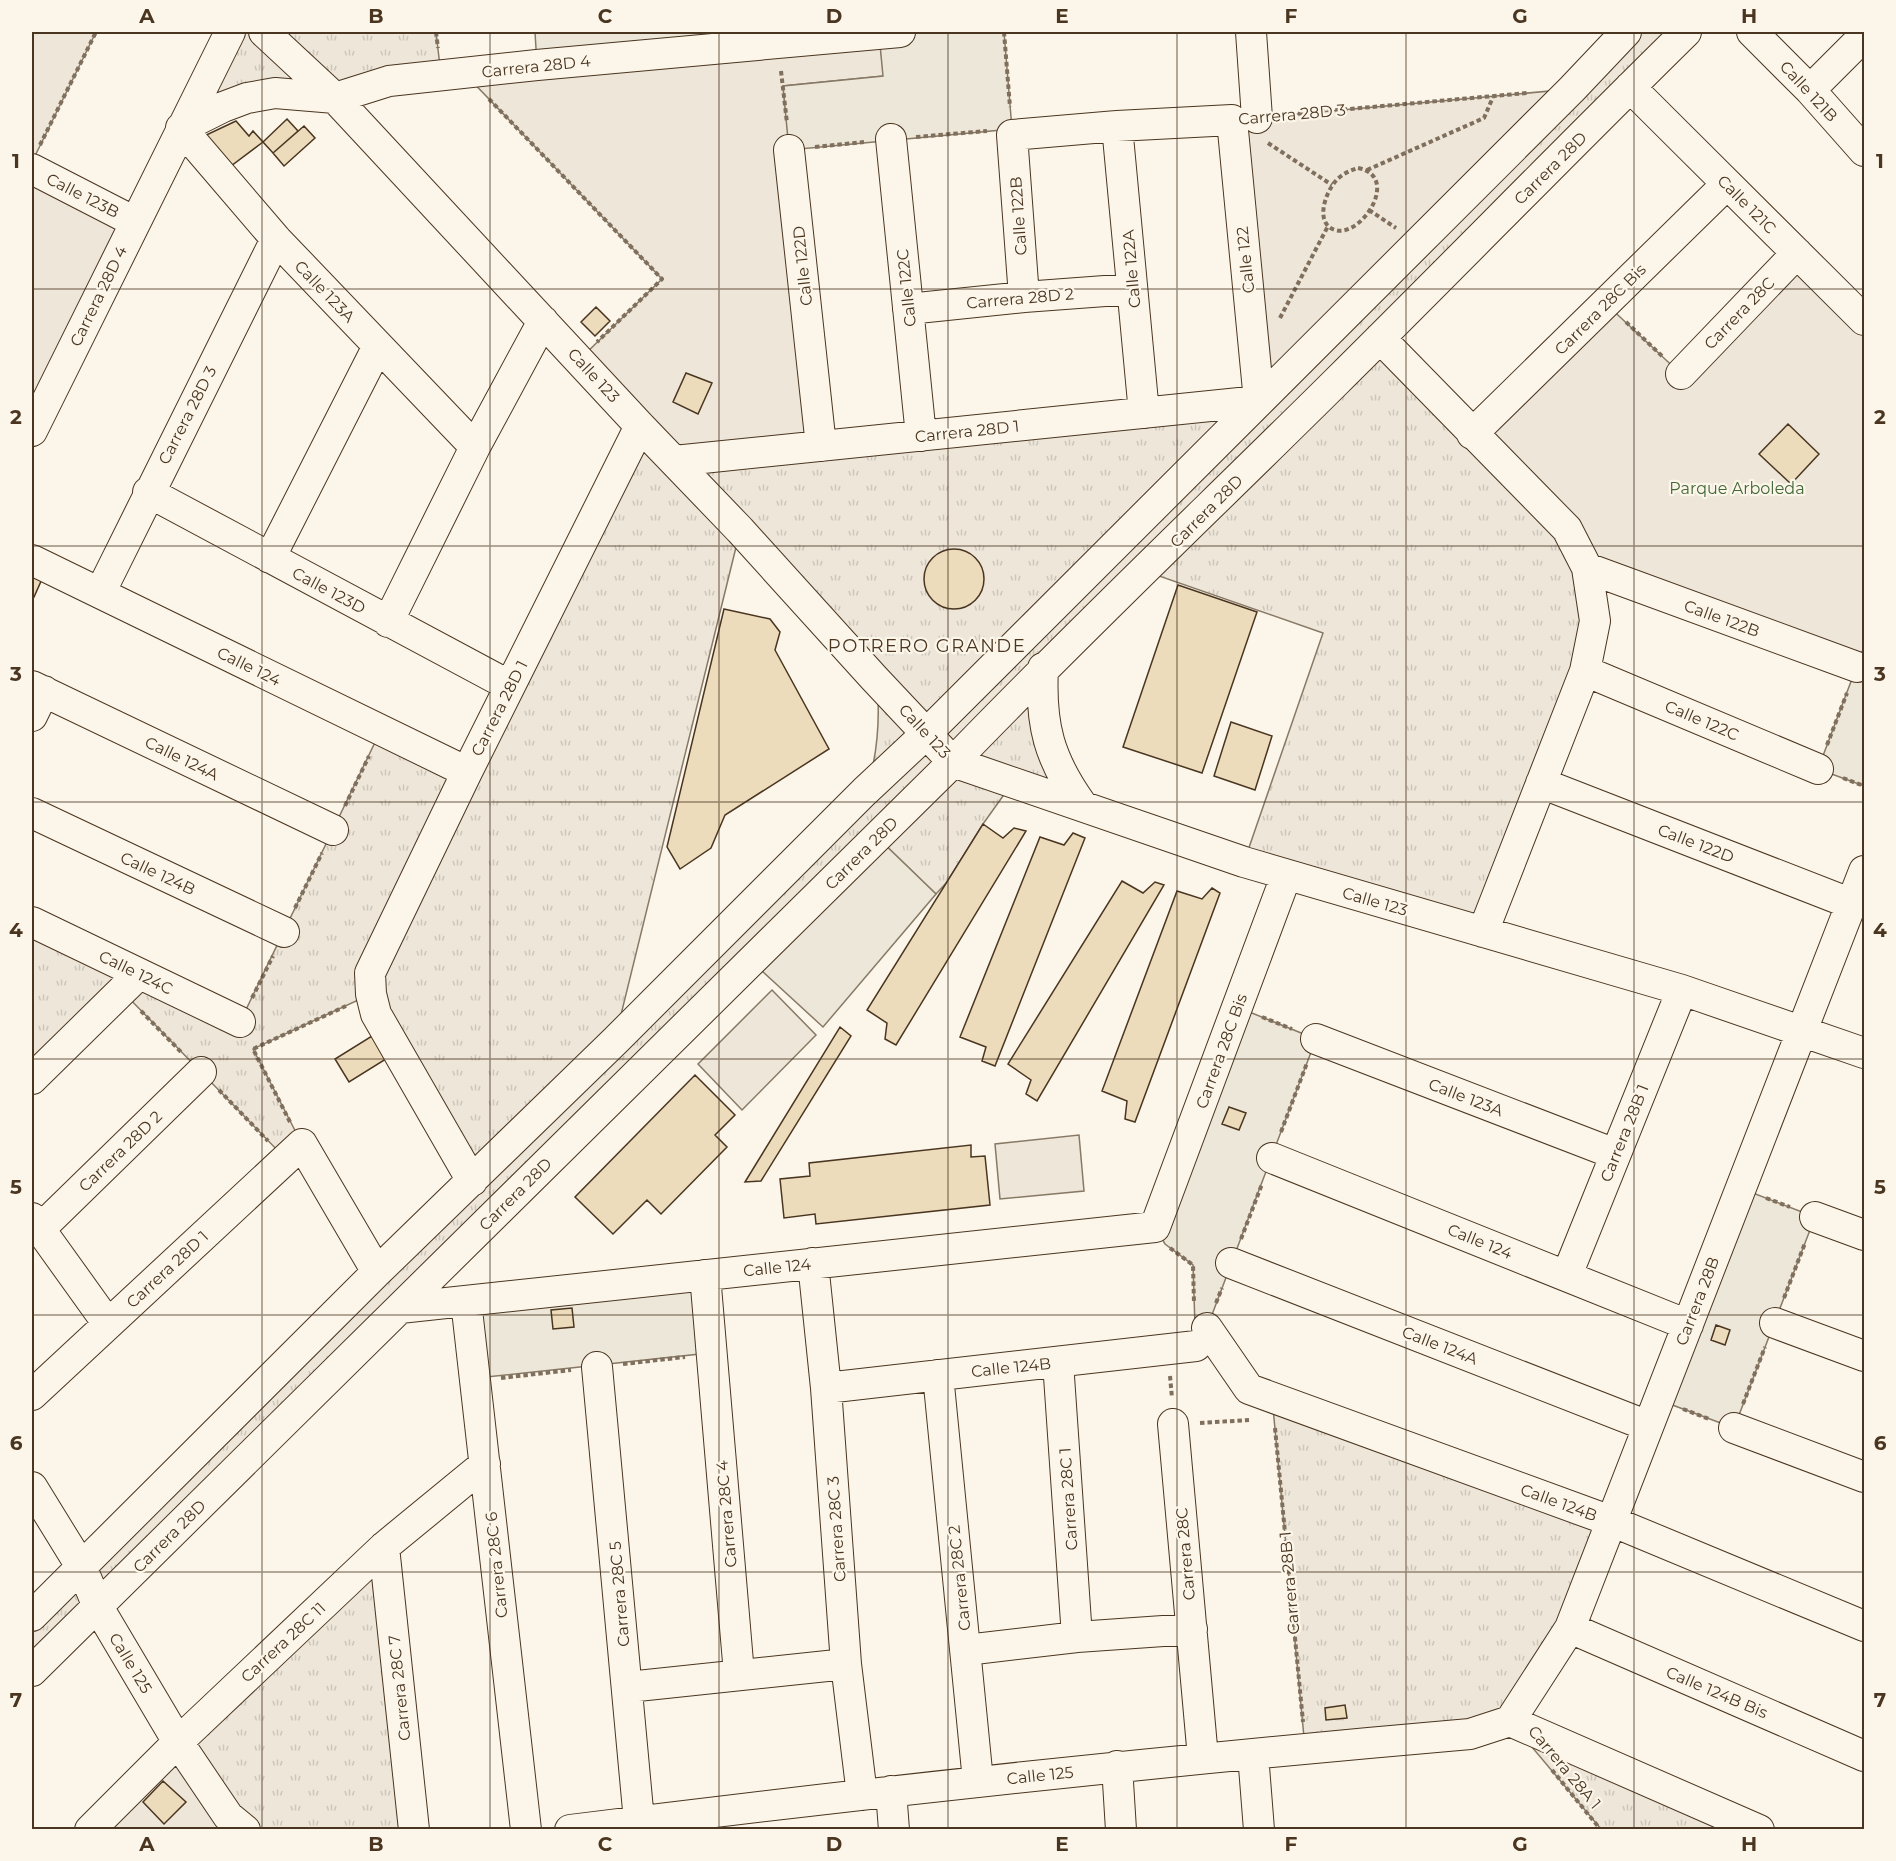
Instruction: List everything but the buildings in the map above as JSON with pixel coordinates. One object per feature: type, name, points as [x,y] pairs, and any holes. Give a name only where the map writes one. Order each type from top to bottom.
[{"type":"street","name":"Carrera 28D 4","points":[[32,431],[230,32]]},
{"type":"street","name":"Calle 123","points":[[264,32],[335,98],[953,762],[1286,876],[1682,990],[1864,1053]]},
{"type":"street","name":"Carrera 28D 4","points":[[181,128],[247,98],[275,93],[335,98],[389,81],[900,32]]},
{"type":"street","name":"Calle 122","points":[[1251,32],[1245,119],[1259,401]]},
{"type":"street","points":[[32,1616],[377,1272],[864,792],[927,733],[1572,90],[1626,32]]},
{"type":"street","name":"Carrera 28D","points":[[32,1671],[953,762],[1043,668],[1145,571],[1686,32]]},
{"type":"street","name":"Calle 121B","points":[[1752,32],[1810,90],[1864,151]]},
{"type":"street","points":[[1810,90],[1864,36]]},
{"type":"street","name":"Calle 121C","points":[[1630,87],[1864,320]]},
{"type":"street","name":"Carrera 28D 3","points":[[1011,127],[1117,126],[1245,119]]},
{"type":"street","name":"Calle 122A","points":[[1117,126],[1144,413]]},
{"type":"street","name":"Calle 122B","points":[[1011,127],[1024,297]]},
{"type":"street","name":"Calle 123A","points":[[181,128],[276,239],[475,447]]},
{"type":"street","name":"Calle 122C","points":[[891,139],[921,436]]},
{"type":"street","name":"Calle 122D","points":[[789,150],[820,446]]},
{"type":"street","name":"Calle 123B","points":[[34,160],[135,222]]},
{"type":"street","name":"Carrera 28C Bis","points":[[1472,434],[1727,184]]},
{"type":"street","name":"Carrera 28D 3","points":[[100,593],[148,492],[276,239]]},
{"type":"street","name":"Carrera 28C","points":[[1681,374],[1797,253]]},
{"type":"street","name":"Carrera 28D 2","points":[[908,309],[1132,289]]},
{"type":"street","points":[[388,622],[475,447],[543,321]]},
{"type":"street","points":[[1380,338],[1568,529],[1587,568],[1595,621],[1585,670],[1484,932]]},
{"type":"street","points":[[270,558],[378,346]]},
{"type":"street","name":"Carrera 28D 1","points":[[674,461],[1259,401]]},
{"type":"street","name":"Carrera 28D 1","points":[[371,994],[370,973],[467,772],[640,426]]},
{"type":"street","name":"Calle 123D","points":[[148,492],[510,686]]},
{"type":"street","name":"Calle 124","points":[[32,560],[467,772]]},
{"type":"street","name":"Calle 122B","points":[[1587,568],[1857,667]]},
{"type":"street","points":[[1043,668],[1041,698],[1047,736],[1065,782],[1082,805]]},
{"type":"street","name":"Calle 122C","points":[[1585,670],[1818,769]]},
{"type":"street","name":"Calle 124A","points":[[36,698],[333,830]]},
{"type":"street","name":"Calle 122D","points":[[1540,783],[1860,886]]},
{"type":"street","name":"Calle 124B","points":[[32,813],[284,932]]},
{"type":"street","name":"Carrera 28C Bis","points":[[1155,1227],[1286,876]]},
{"type":"street","name":"Carrera 28B","points":[[1510,1721],[1570,1628],[1860,886]]},
{"type":"street","name":"Calle 124C","points":[[32,922],[130,982],[240,1022]]},
{"type":"street","points":[[32,1079],[130,982]]},
{"type":"street","name":"Carrera 28B 1","points":[[1568,1275],[1682,990]]},
{"type":"street","points":[[371,994],[376,1014],[471,1181]]},
{"type":"street","name":"Calle 123A","points":[[1316,1039],[1615,1154]]},
{"type":"street","name":"Carrera 28D 2","points":[[35,1224],[201,1072]]},
{"type":"street","points":[[294,1152],[377,1272]]},
{"type":"street","name":"Carrera 28D 1","points":[[32,1395],[294,1152]]},
{"type":"street","name":"Calle 124","points":[[1272,1158],[1688,1325]]},
{"type":"street","points":[[1815,1217],[1864,1235]]},
{"type":"street","points":[[35,1224],[108,1323]]},
{"type":"street","name":"Calle 124","points":[[400,1308],[1155,1227]]},
{"type":"street","name":"Carrera 28C 3","points":[[813,1263],[846,1664],[876,1793],[894,1830]]},
{"type":"street","name":"Calle 124A","points":[[1231,1263],[1648,1426]]},
{"type":"street","name":"Carrera 28C 4","points":[[705,1275],[739,1674]]},
{"type":"street","name":"Carrera 28C 6","points":[[466,1301],[526,1830]]},
{"type":"street","points":[[1775,1323],[1864,1356]]},
{"type":"street","name":"Calle 124B","points":[[825,1388],[1058,1362],[1191,1332],[1249,1389],[1611,1521],[1864,1626]]},
{"type":"street","name":"Carrera 28C 1","points":[[1058,1362],[1077,1637]]},
{"type":"street","name":"Carrera 28C 5","points":[[597,1367],[639,1821]]},
{"type":"street","name":"Carrera 28C 2","points":[[938,1375],[978,1781]]},
{"type":"street","name":"Carrera 28C","points":[[1173,1424],[1203,1758]]},
{"type":"street","points":[[1734,1428],[1864,1477]]},
{"type":"street","name":"Carrera 28C 11","points":[[90,1830],[178,1742],[384,1546],[485,1464]]},
{"type":"street","name":"Calle 125","points":[[32,1487],[82,1568],[98,1606],[178,1742],[228,1816],[245,1830]]},
{"type":"street","name":"Carrera 28C 7","points":[[384,1546],[414,1830]]},
{"type":"street","name":"Calle 124B Bis","points":[[1570,1628],[1864,1756]]},
{"type":"street","points":[[966,1650],[1077,1637],[1192,1629]]},
{"type":"street","points":[[628,1687],[846,1664]]},
{"type":"street","points":[[1510,1721],[1759,1830]]},
{"type":"street","name":"Calle 125","points":[[570,1830],[639,1821],[754,1818],[876,1793],[1117,1766],[1470,1734],[1510,1721]]},
{"type":"street","points":[[1253,1754],[1259,1830]]},
{"type":"street","points":[[1117,1766],[1121,1830]]},
{"type":"path","points":[[34,160],[96,32]]},
{"type":"path","points":[[1004,32],[1011,127]]},
{"type":"path","points":[[464,73],[662,279],[579,360]]},
{"type":"path","points":[[783,86],[789,150]]},
{"type":"path","name":"Carrera 28D 3","points":[[1245,119],[1572,90]]},
{"type":"path","points":[[1367,170],[1484,118],[1493,96]]},
{"type":"path","points":[[1245,119],[1332,185]]},
{"type":"path","points":[[1358,168],[1367,170],[1374,176],[1378,185],[1374,203],[1357,224],[1349,228],[1334,230],[1323,218],[1323,209],[1332,185],[1349,170],[1358,168]]},
{"type":"path","points":[[1278,321],[1328,226]]},
{"type":"path","points":[[1605,303],[1681,374]]},
{"type":"path","points":[[1857,667],[1818,769],[1864,786]]},
{"type":"path","points":[[240,1022],[381,730]]},
{"type":"path","points":[[130,982],[201,1072],[294,1152]]},
{"type":"path","points":[[294,1152],[253,1049],[371,994]]},
{"type":"path","points":[[1155,1227],[1165,1244],[1193,1265],[1191,1332],[1173,1424],[1252,1419]]},
{"type":"path","name":"Carrera 28B 1","points":[[1274,1418],[1305,1748]]},
{"type":"path","name":"Carrera 28A 1","points":[[1548,1766],[1601,1830]]},
{"type":"green space","points":[[32,32],[96,32],[32,162]]},
{"type":"green space","points":[[230,32],[436,32],[441,75],[275,93],[181,128]]},
{"type":"green space","points":[[1626,32],[1686,32],[1381,338],[1567,529],[1595,621],[1483,932],[1244,862],[1323,633],[1145,571],[1043,668],[1065,782],[1013,782],[983,824],[947,882],[936,894],[877,837],[32,1671],[32,1616],[471,1181],[371,994],[253,1049],[302,1144],[286,1159],[122,991],[32,1079],[32,922],[240,1022],[381,730],[466,772],[640,426],[675,461],[1259,401]],"holes":[[[740,531],[878,701],[877,736],[872,770],[615,1039]]]},
{"type":"green space","points":[[879,34],[884,76],[783,86],[821,446],[674,461],[579,360],[662,279],[464,73]]},
{"type":"green space","points":[[1572,89],[1259,401],[1232,120]]},
{"type":"green space","points":[[32,169],[135,222],[32,431]]},
{"type":"green space","name":"Parque Arboleda","points":[[1797,253],[1864,320],[1864,647],[1857,667],[1587,568],[1472,434],[1605,303],[1681,374]]},
{"type":"green space","points":[[772,990],[816,1035],[742,1110],[698,1064]]},
{"type":"green space","points":[[1079,1135],[1084,1191],[1000,1199],[995,1144]]},
{"type":"green space","points":[[1272,1397],[1611,1521],[1510,1721],[1305,1748]]},
{"type":"green space","points":[[384,1547],[414,1829],[245,1829],[178,1742]]},
{"type":"green space","points":[[1510,1721],[1759,1829],[1601,1829]]},
{"type":"green space","points":[[178,1742],[245,1830],[90,1830]]},
{"type":"shaded area","points":[[535,32],[775,32],[537,65]]},
{"type":"shaded area","points":[[1004,32],[1012,129],[789,150],[783,86],[883,76],[879,34]]},
{"type":"shaded area","points":[[1864,647],[1864,786],[1818,769]]},
{"type":"shaded area","points":[[877,837],[936,894],[823,1027],[751,961]]},
{"type":"shaded area","points":[[1237,1007],[1316,1039],[1207,1328],[1195,1326],[1193,1265],[1165,1244],[1155,1227]]},
{"type":"shaded area","points":[[1740,1188],[1815,1217],[1734,1428],[1659,1400]]},
{"type":"shaded area","points":[[703,1278],[709,1353],[477,1378],[469,1304]]},
{"type":"district","name":"POTRERO GRANDE","points":[[927,646]]}]
